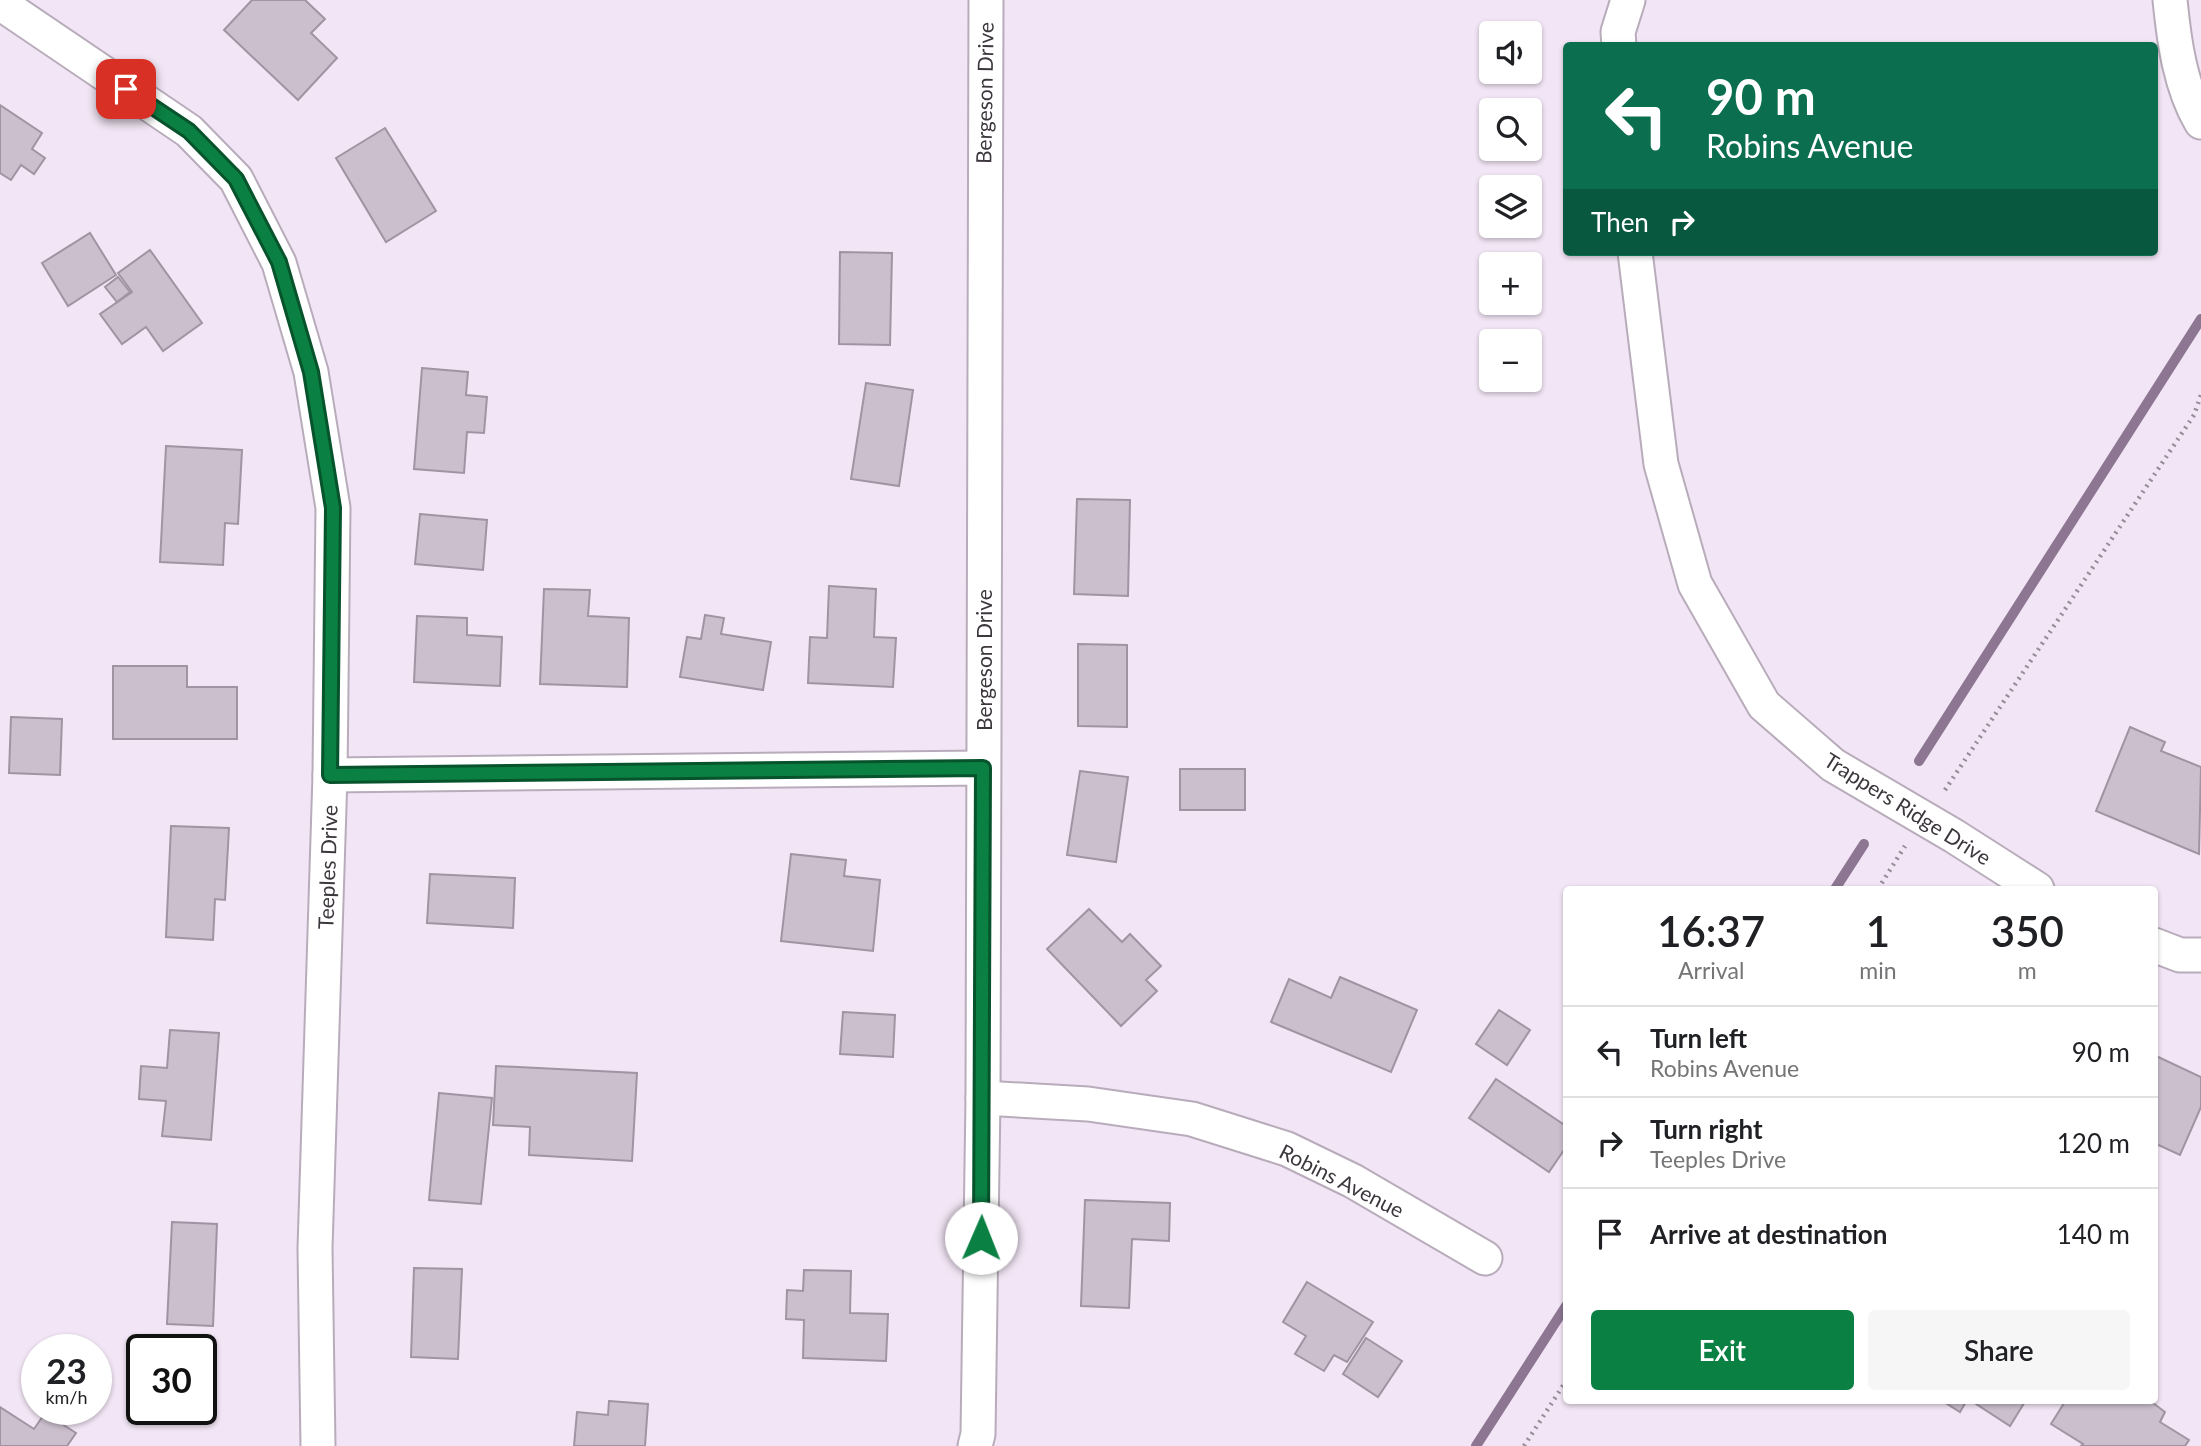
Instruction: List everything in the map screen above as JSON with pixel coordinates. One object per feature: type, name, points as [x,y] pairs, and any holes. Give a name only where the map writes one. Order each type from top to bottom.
[{"type":"street","name":"Bergeson Drive","points":[[975,1446],[978,1434],[982,1098],[986,0]]},
{"type":"street","points":[[1619,42],[1618,32],[1628,0]]},
{"type":"street","points":[[2169,0],[2173,33],[2189,102],[2201,122]]},
{"type":"street","name":"Teeples Drive","points":[[0,3],[189,131],[236,179],[279,262],[311,372],[333,508],[330,775],[315,1248],[318,1446]]},
{"type":"street","name":"Trappers Ridge Drive","points":[[1635,256],[1661,464],[1695,584],[1764,705],[1833,765],[1954,836],[2032,886]]},
{"type":"street","points":[[330,775],[983,768]]},
{"type":"street","points":[[2158,947],[2180,955],[2201,955]]},
{"type":"street","name":"Robins Avenue","points":[[982,1098],[1088,1104],[1192,1119],[1276,1145],[1353,1181],[1485,1258]]},
{"type":"path","points":[[1946,789],[2194,415],[2201,395]]},
{"type":"path","points":[[1880,886],[1902,850]]},
{"type":"path","points":[[1524,1446],[1563,1386]]},
{"type":"building","points":[[252,0],[305,0],[325,19],[311,33],[337,58],[298,100],[224,30]]},
{"type":"building","points":[[0,105],[42,133],[32,149],[45,158],[34,174],[21,165],[11,180],[0,173]]},
{"type":"building","points":[[385,128],[436,211],[386,242],[336,158]]},
{"type":"building","points":[[90,233],[116,275],[68,306],[42,263]]},
{"type":"building","points":[[150,250],[202,323],[163,351],[146,327],[122,344],[100,314],[132,292],[118,273]]},
{"type":"building","points":[[840,252],[892,253],[890,345],[839,344]]},
{"type":"building","points":[[118,277],[130,292],[117,302],[105,287]]},
{"type":"building","points":[[422,368],[468,372],[466,395],[487,397],[484,433],[467,432],[464,473],[414,469]]},
{"type":"building","points":[[866,383],[913,390],[899,486],[851,479]]},
{"type":"building","points":[[166,446],[242,450],[238,524],[225,523],[223,565],[160,562]]},
{"type":"building","points":[[1077,499],[1130,500],[1128,596],[1074,594]]},
{"type":"building","points":[[420,514],[487,520],[483,570],[415,564]]},
{"type":"building","points":[[829,586],[876,589],[874,637],[896,638],[893,687],[808,683],[810,637],[827,638]]},
{"type":"building","points":[[544,589],[590,590],[588,616],[629,618],[627,687],[540,684]]},
{"type":"building","points":[[705,615],[724,618],[721,634],[771,642],[763,690],[680,677],[687,637],[701,639]]},
{"type":"building","points":[[417,616],[467,618],[467,635],[502,637],[500,686],[414,682]]},
{"type":"building","points":[[1078,644],[1127,645],[1127,727],[1078,726]]},
{"type":"building","points":[[113,666],[187,666],[187,687],[237,687],[237,739],[113,739]]},
{"type":"building","points":[[11,717],[62,719],[60,775],[9,773]]},
{"type":"building","points":[[2130,727],[2165,742],[2161,751],[2201,767],[2199,854],[2096,811]]},
{"type":"building","points":[[1180,769],[1245,769],[1245,810],[1180,810]]},
{"type":"building","points":[[1080,771],[1128,777],[1116,862],[1067,855]]},
{"type":"building","points":[[171,826],[229,828],[225,900],[215,899],[213,940],[166,937]]},
{"type":"building","points":[[791,854],[846,860],[844,876],[880,880],[873,951],[781,941]]},
{"type":"building","points":[[430,874],[515,878],[513,928],[427,923]]},
{"type":"building","points":[[1089,909],[1122,942],[1130,934],[1161,966],[1146,980],[1157,991],[1121,1026],[1047,949]]},
{"type":"building","points":[[1340,977],[1417,1010],[1391,1072],[1271,1022],[1289,979],[1331,998]]},
{"type":"building","points":[[1499,1010],[1530,1030],[1507,1065],[1476,1044]]},
{"type":"building","points":[[843,1012],[895,1015],[893,1057],[840,1054]]},
{"type":"building","points":[[170,1030],[219,1033],[211,1140],[162,1136],[166,1101],[139,1099],[141,1066],[167,1068]]},
{"type":"building","points":[[2158,1057],[2201,1077],[2201,1107],[2180,1155],[2158,1145]]},
{"type":"building","points":[[496,1066],[637,1073],[632,1161],[529,1155],[530,1127],[493,1125]]},
{"type":"building","points":[[1496,1079],[1563,1124],[1563,1151],[1549,1172],[1469,1118]]},
{"type":"building","points":[[439,1093],[492,1098],[481,1204],[429,1200]]},
{"type":"building","points":[[1085,1200],[1170,1203],[1169,1241],[1132,1239],[1129,1308],[1081,1306]]},
{"type":"building","points":[[172,1222],[217,1224],[213,1326],[167,1324]]},
{"type":"building","points":[[414,1268],[462,1269],[458,1359],[411,1357]]},
{"type":"building","points":[[804,1270],[851,1271],[850,1313],[888,1314],[886,1361],[803,1358],[804,1320],[786,1319],[787,1290],[803,1291]]},
{"type":"building","points":[[1307,1282],[1373,1322],[1347,1362],[1334,1355],[1324,1371],[1295,1354],[1306,1336],[1283,1322]]},
{"type":"building","points":[[1366,1338],[1402,1361],[1378,1397],[1343,1374]]},
{"type":"building","points":[[609,1401],[648,1404],[645,1446],[574,1446],[577,1412],[608,1415]]},
{"type":"building","points":[[1947,1404],[1965,1404],[1960,1412]]},
{"type":"building","points":[[1976,1404],[2024,1404],[2010,1426]]},
{"type":"building","points":[[2064,1404],[2154,1404],[2165,1412],[2160,1422],[2189,1440],[2185,1446],[2081,1446],[2083,1444],[2051,1424]]},
{"type":"building","points":[[0,1407],[21,1421],[21,1425],[34,1429],[37,1425],[64,1425],[76,1433],[67,1446],[0,1446]]},
{"type":"waterway","points":[[1919,761],[2201,319]]},
{"type":"waterway","points":[[1837,886],[1864,844]]},
{"type":"waterway","points":[[1476,1446],[1563,1311]]},
{"type":"route","points":[[126,89],[189,131],[236,179],[279,262],[311,372],[333,508],[330,775],[983,768],[981,1238]]}]
